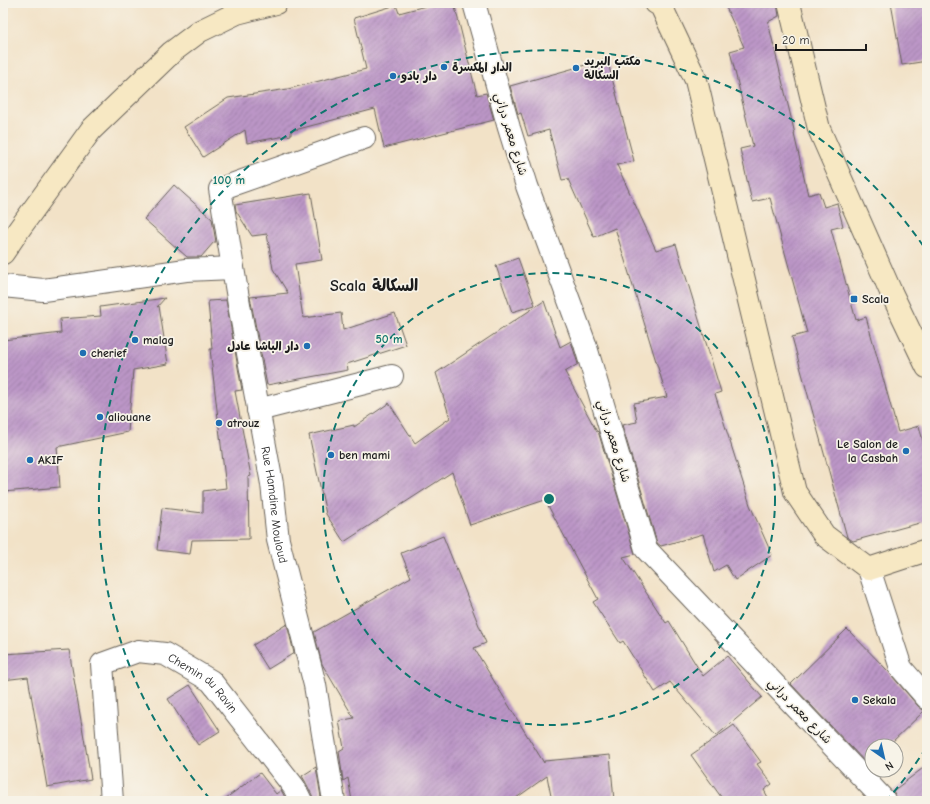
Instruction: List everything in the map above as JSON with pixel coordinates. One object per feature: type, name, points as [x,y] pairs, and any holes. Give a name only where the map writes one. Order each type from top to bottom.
[{"type":"main road","points":[[3,253],[91,130],[172,52],[200,31],[238,13],[276,3]]},
{"type":"main road","points":[[656,3],[661,6],[696,80],[795,492],[824,535],[869,569],[927,550]]},
{"type":"main road","points":[[789,3],[819,129],[890,290],[927,367]]},
{"type":"street","name":"شارع معمر دراني","points":[[474,3],[522,171],[585,344],[646,549],[885,801]]},
{"type":"street","name":"Rue Hamdine Mouloud","points":[[334,801],[315,685],[278,540],[272,484],[240,310],[220,189],[364,138]]},
{"type":"street","points":[[3,286],[43,290],[186,270],[233,268]]},
{"type":"street","points":[[258,410],[392,376]]},
{"type":"street","points":[[869,569],[901,668],[927,698]]},
{"type":"street","name":"Chemin du Ravin","points":[[112,801],[102,664],[138,651],[165,654],[211,681],[294,787],[301,801]]},
{"type":"building","points":[[437,3],[454,3],[477,95],[486,93],[494,120],[384,148],[375,109],[291,131],[291,135],[247,143],[245,130],[203,157],[184,127],[228,98],[288,89],[366,69],[354,18],[396,5],[399,13]]},
{"type":"building","points":[[724,3],[777,3],[779,16],[768,22],[808,195],[819,192],[824,207],[837,203],[843,226],[831,229],[856,320],[866,317],[898,432],[919,426],[927,456],[927,521],[853,541],[847,537],[792,337],[807,333],[770,198],[752,202],[740,149],[753,146],[730,51],[744,47]]},
{"type":"building","points":[[891,3],[927,3],[927,61],[902,65]]},
{"type":"building","points":[[607,59],[634,161],[617,165],[656,250],[676,244],[721,392],[715,394],[750,505],[772,555],[735,580],[726,565],[714,572],[703,534],[661,546],[657,543],[622,425],[637,422],[634,403],[667,397],[615,228],[594,237],[568,179],[562,180],[549,130],[528,136],[521,113],[518,114],[510,86]]},
{"type":"building","points":[[174,185],[212,219],[216,242],[214,242],[201,257],[187,257],[144,219]]},
{"type":"building","points":[[311,193],[322,260],[295,264],[303,318],[341,313],[343,330],[395,313],[406,345],[347,364],[348,370],[267,385],[250,297],[288,293],[273,269],[267,234],[252,236],[236,211],[235,205]]},
{"type":"building","points":[[518,258],[535,305],[512,312],[496,266]]},
{"type":"building","points":[[165,298],[157,307],[159,306],[168,364],[133,370],[128,432],[57,447],[60,487],[3,492],[3,340],[61,333],[60,319],[101,316],[100,307]]},
{"type":"building","points":[[226,300],[242,390],[235,391],[251,476],[248,477],[249,539],[192,540],[190,554],[157,550],[162,508],[203,513],[203,491],[226,488],[210,349],[212,349],[208,301]]},
{"type":"building","points":[[544,301],[560,347],[571,341],[578,364],[565,372],[597,432],[598,431],[635,554],[623,557],[666,623],[669,621],[703,676],[727,656],[762,697],[716,736],[670,682],[655,692],[623,641],[620,643],[593,602],[598,599],[545,500],[470,525],[452,472],[344,542],[326,514],[309,435],[354,425],[354,427],[389,403],[415,443],[450,418],[436,373]]},
{"type":"building","points":[[443,536],[486,643],[474,648],[544,763],[544,761],[610,755],[614,801],[552,801],[547,776],[512,801],[352,801],[348,778],[343,781],[339,751],[344,748],[339,721],[354,718],[322,664],[314,632],[411,577],[401,553]]},
{"type":"building","points":[[287,624],[294,653],[268,669],[253,645]]},
{"type":"building","name":"Sekala","points":[[847,629],[889,672],[918,706],[925,710],[896,738],[864,738],[864,761],[791,684]]},
{"type":"building","points":[[69,650],[91,779],[47,787],[28,677],[3,680],[3,654]]},
{"type":"building","points":[[190,685],[220,731],[198,745],[168,699]]},
{"type":"building","points":[[734,725],[761,762],[757,764],[772,784],[764,790],[770,801],[724,801],[691,755]]},
{"type":"building","points":[[927,765],[927,801],[897,801],[893,791]]},
{"type":"building","points":[[316,767],[321,797],[313,801],[312,795],[302,776]]},
{"type":"building","points":[[260,773],[276,794],[281,790],[287,801],[222,801]]},
{"type":"place","name":"الدار المكسرة","points":[[444,67]]},
{"type":"place","name":"مكتب البريد السكالة","points":[[576,68]]},
{"type":"place","name":"دار بادو","points":[[393,76]]},
{"type":"place","name":"Scala","points":[[854,299]]},
{"type":"place","name":"malag","points":[[135,340]]},
{"type":"place","name":"دار الباشا عادل","points":[[307,346]]},
{"type":"place","name":"cherief","points":[[83,353]]},
{"type":"place","name":"aliouane","points":[[100,417]]},
{"type":"place","name":"atrouz","points":[[219,423]]},
{"type":"place","name":"Le Salon de la Casbah","points":[[906,451]]},
{"type":"place","name":"ben mami","points":[[331,455]]},
{"type":"place","name":"AKIF","points":[[30,460]]},
{"type":"place","name":"Sekala","points":[[855,700]]},
{"type":"district","name":"Scala السكالة","points":[[374,286]]}]
